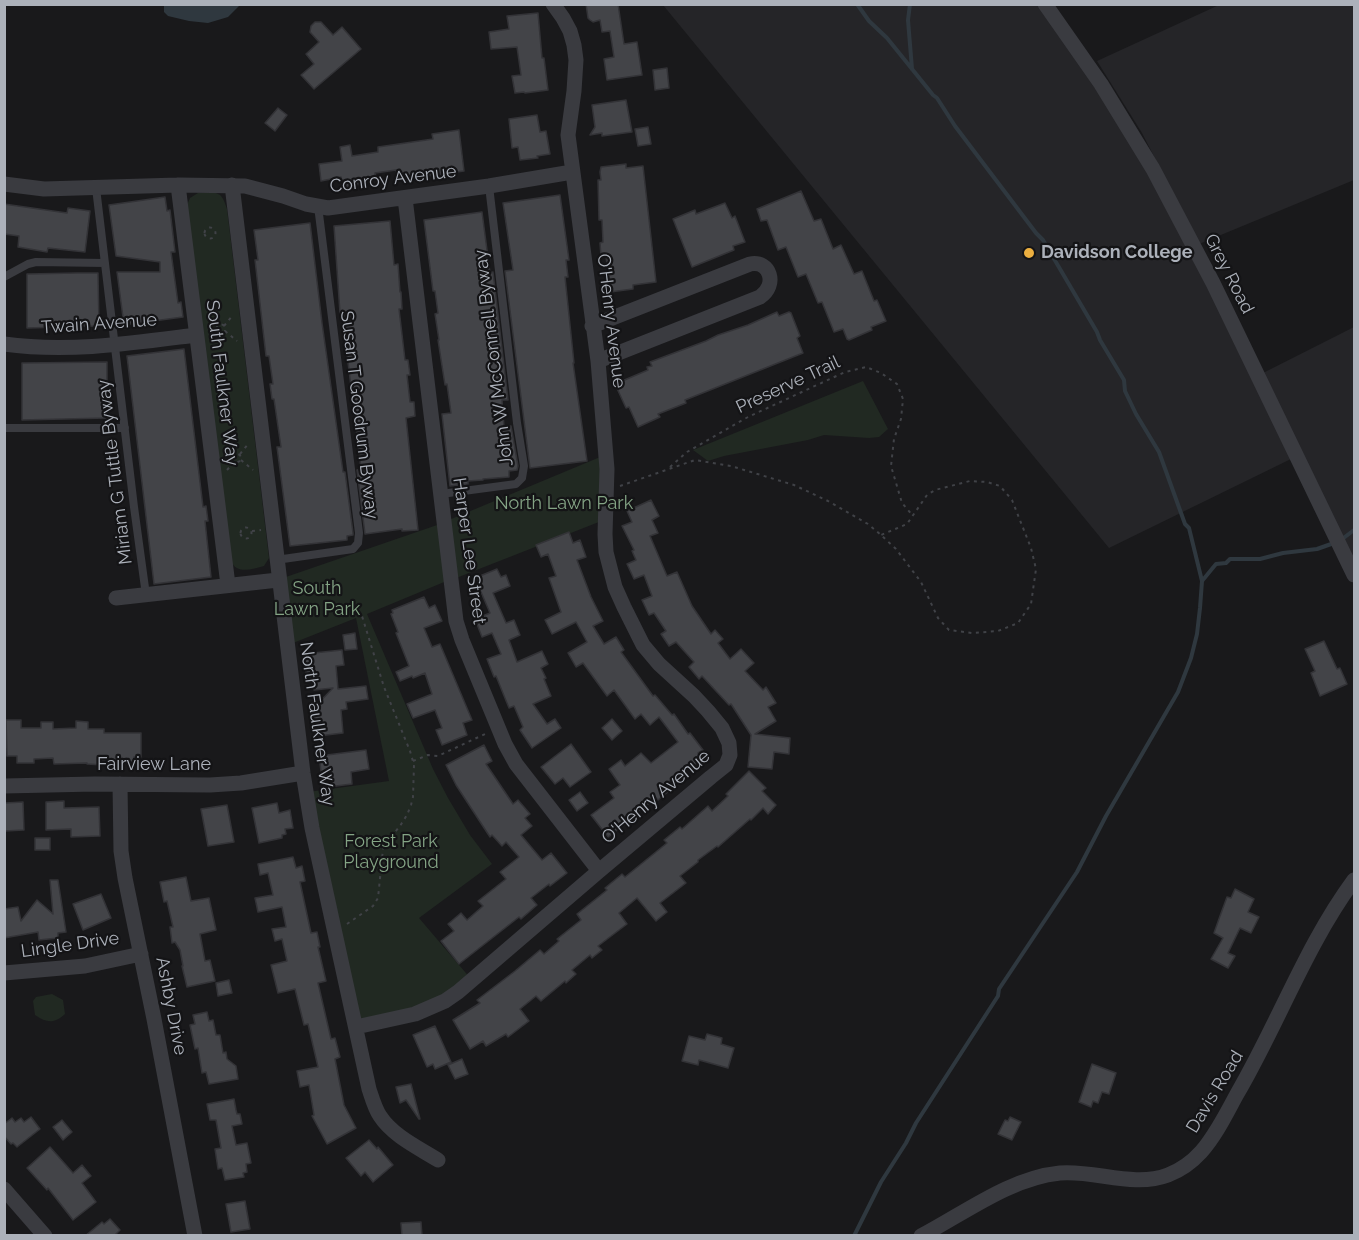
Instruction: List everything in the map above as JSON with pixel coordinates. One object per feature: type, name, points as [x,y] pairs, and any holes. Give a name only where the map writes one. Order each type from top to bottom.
[{"type":"street","name":"O'Henry Avenue","points":[[356,1027],[415,1014],[445,1001],[726,765],[730,755],[729,743],[722,728],[701,703],[659,664],[644,645],[615,586],[606,552],[607,469],[598,361],[568,135],[576,60],[570,32],[553,4]]},
{"type":"street","name":"Grey Road","points":[[1045,4],[1101,84],[1153,169],[1213,283],[1354,575]]},
{"type":"street","name":"Conroy Avenue","points":[[4,184],[44,189],[232,185],[245,186],[328,208],[572,172]]},
{"type":"street","name":"South Faulkner Way","points":[[178,185],[228,585]]},
{"type":"street","name":"North Faulkner Way","points":[[232,185],[278,580],[312,828],[369,1089],[380,1117],[394,1132],[438,1160]]},
{"type":"street","name":"Harper Lee Street","points":[[405,198],[456,621],[498,728],[516,764],[599,871]]},
{"type":"street","points":[[592,326],[756,262],[768,271],[770,286],[767,292],[760,297],[598,361]]},
{"type":"street","name":"Twain Avenue","points":[[4,344],[44,348],[114,345],[196,335]]},
{"type":"street","points":[[116,598],[278,580]]},
{"type":"street","name":"Fairview Lane","points":[[4,786],[210,785],[241,783],[303,773]]},
{"type":"street","name":"Ashby Drive","points":[[120,784],[121,851],[125,879],[195,1236]]},
{"type":"street","name":"Davis Road","points":[[921,1236],[1004,1189],[1042,1175],[1091,1174],[1150,1180],[1173,1173],[1193,1161],[1219,1125],[1254,1065],[1326,923],[1354,880]]},
{"type":"street","name":"Lingle Drive","points":[[4,973],[84,966],[141,954]]},
{"type":"street","points":[[4,1189],[45,1236]]},
{"type":"lane","name":"John W McConnell Byway","points":[[441,494],[516,484],[522,478],[524,466],[489,186]]},
{"type":"lane","name":"Miriam G Tuttle Byway","points":[[96,188],[146,595]]},
{"type":"lane","name":"Susan T Goodrum Byway","points":[[276,560],[353,549],[358,543],[318,206]]},
{"type":"lane","points":[[4,277],[36,262],[105,263]]},
{"type":"lane","points":[[4,428],[125,428]]},
{"type":"path","name":"Preserve Trail","points":[[668,469],[687,453],[748,417],[845,372],[866,368],[897,384],[903,399],[901,419],[894,439],[891,466],[902,503],[913,516]]},
{"type":"path","name":"Preserve Trail","points":[[606,492],[695,460],[731,466],[794,485],[868,524],[897,549],[921,582],[938,618],[949,630],[972,633],[998,631],[1018,623],[1031,604],[1035,569],[1032,548],[1012,500],[1000,486],[987,482],[970,481],[935,490],[927,495],[907,524],[881,535]]},
{"type":"path","points":[[335,932],[373,906],[378,898],[383,849],[403,821],[413,797],[413,761],[384,687],[362,615]]},
{"type":"path","points":[[413,761],[426,755],[438,756],[498,728]]},
{"type":"shaded area","points":[[164,4],[240,5],[228,17],[208,23],[168,16],[164,12]]},
{"type":"shaded area","name":"Davidson College","points":[[663,5],[1044,5],[1144,160],[1293,458],[1109,548]]},
{"type":"shaded area","name":"Davidson College","points":[[1219,5],[1354,5],[1354,180],[1199,244],[1142,133],[1097,61]]},
{"type":"shaded area","points":[[1354,327],[1354,561],[1263,373]]},
{"type":"green space","points":[[198,193],[220,195],[227,209],[269,558],[264,566],[251,569],[238,569],[232,563],[187,205],[190,198]]},
{"type":"green space","points":[[863,381],[888,429],[879,437],[824,435],[708,461],[693,450]]},
{"type":"green space","name":"North Lawn Park","points":[[605,455],[604,520],[451,580],[444,522]]},
{"type":"green space","name":"Forest Park Playground","points":[[443,523],[449,580],[367,614],[433,769],[470,835],[492,864],[419,918],[471,979],[444,1000],[357,1025],[308,792],[389,781],[356,618],[288,645],[280,579]]},
{"type":"green space","points":[[52,994],[63,1000],[65,1014],[54,1021],[43,1020],[35,1015],[33,1001],[36,997]]},
{"type":"building","points":[[586,4],[618,4],[624,44],[637,42],[642,75],[607,80],[604,59],[614,57],[610,31],[602,32],[600,20],[593,22],[588,18]]},
{"type":"building","points":[[538,13],[542,58],[544,58],[548,90],[515,93],[512,76],[521,75],[517,47],[491,49],[489,32],[509,29],[507,16]]},
{"type":"building","points":[[315,22],[321,22],[333,35],[342,27],[361,49],[314,89],[301,75],[314,64],[306,54],[319,42],[310,32]]},
{"type":"building","points":[[667,68],[669,88],[655,90],[653,70]]},
{"type":"building","points":[[626,100],[632,132],[602,136],[602,133],[590,135],[595,127],[592,105]]},
{"type":"building","points":[[278,108],[287,115],[275,131],[265,123]]},
{"type":"building","points":[[537,115],[540,132],[546,131],[550,154],[520,160],[518,147],[512,148],[509,119]]},
{"type":"building","points":[[648,127],[651,144],[638,146],[635,129]]},
{"type":"building","points":[[459,130],[464,171],[398,180],[396,170],[375,173],[376,177],[367,178],[368,183],[343,187],[341,177],[321,181],[319,164],[342,161],[340,147],[350,145],[352,156],[378,152],[378,147],[433,139],[432,134]]},
{"type":"building","points":[[626,164],[626,168],[643,166],[656,282],[633,285],[633,289],[610,292],[606,256],[601,257],[600,243],[603,242],[602,220],[599,220],[598,180],[601,180],[601,167]]},
{"type":"building","points":[[801,191],[814,221],[821,219],[833,249],[841,245],[854,274],[862,271],[874,301],[877,300],[886,321],[849,340],[843,329],[834,332],[822,302],[818,303],[806,274],[798,277],[786,247],[778,250],[767,220],[761,221],[757,209]]},
{"type":"building","points":[[560,195],[569,260],[566,260],[568,277],[565,277],[573,363],[587,461],[530,468],[505,271],[513,270],[503,203]]},
{"type":"building","points":[[165,197],[167,211],[170,210],[175,252],[171,252],[178,303],[181,302],[183,317],[124,325],[117,272],[160,272],[160,262],[116,256],[109,205]]},
{"type":"building","points":[[725,203],[732,218],[735,216],[745,242],[733,246],[734,250],[692,267],[673,219],[695,210],[696,214]]},
{"type":"building","points":[[4,204],[67,213],[68,208],[90,211],[85,252],[48,248],[47,252],[18,247],[19,236],[4,234]]},
{"type":"building","points":[[482,212],[490,273],[493,272],[508,400],[502,400],[504,427],[511,426],[518,466],[517,470],[509,471],[509,477],[468,481],[468,484],[450,486],[442,414],[451,413],[438,340],[435,314],[438,313],[424,220]]},
{"type":"building","points":[[390,221],[394,265],[398,264],[402,309],[399,309],[405,360],[408,360],[410,375],[407,375],[410,402],[414,402],[415,416],[406,418],[418,530],[402,531],[402,529],[365,534],[357,470],[361,469],[342,313],[340,313],[334,226]]},
{"type":"building","points":[[310,223],[353,535],[347,536],[347,540],[290,546],[277,447],[281,447],[270,384],[273,384],[269,356],[266,356],[255,260],[258,260],[254,230]]},
{"type":"building","points":[[98,273],[99,326],[27,328],[27,274]]},
{"type":"building","points":[[777,312],[779,316],[791,313],[800,336],[797,338],[803,353],[685,400],[686,403],[658,414],[660,417],[638,427],[615,384],[648,370],[647,367],[652,366],[650,362]]},
{"type":"building","points":[[184,349],[203,507],[206,506],[208,521],[205,521],[211,577],[154,584],[127,356]]},
{"type":"building","points":[[107,362],[107,418],[22,420],[22,363]]},
{"type":"building","points":[[651,500],[659,516],[652,520],[658,533],[650,536],[667,576],[677,572],[692,606],[711,634],[715,630],[723,639],[718,643],[730,659],[741,649],[754,663],[745,671],[763,690],[766,687],[776,703],[768,707],[776,721],[755,734],[790,738],[789,754],[774,752],[772,769],[748,767],[751,735],[731,704],[729,705],[702,676],[699,679],[689,667],[694,662],[676,642],[669,646],[661,634],[666,631],[654,613],[649,615],[642,600],[652,596],[644,575],[634,579],[627,564],[636,560],[632,551],[634,550],[622,526],[632,522],[627,511]]},
{"type":"building","points":[[569,532],[573,543],[580,540],[586,557],[577,560],[603,621],[593,626],[604,644],[616,637],[624,650],[621,652],[653,696],[655,695],[672,715],[674,714],[703,750],[698,753],[702,759],[669,781],[674,787],[623,823],[624,825],[608,837],[591,815],[614,798],[610,792],[620,785],[609,769],[621,760],[625,766],[641,753],[651,763],[678,742],[659,717],[650,725],[641,714],[635,719],[614,690],[607,696],[583,663],[576,667],[568,653],[587,642],[576,622],[552,634],[545,620],[561,612],[549,578],[556,576],[548,554],[541,557],[536,545]]},
{"type":"building","points":[[497,569],[501,577],[506,575],[510,586],[493,593],[506,623],[514,620],[520,635],[509,640],[517,662],[542,651],[548,664],[541,668],[551,696],[533,704],[547,724],[555,719],[561,728],[532,748],[520,730],[523,727],[514,706],[509,708],[487,659],[501,654],[492,633],[482,637],[475,619],[490,613],[475,578]]},
{"type":"building","points":[[424,597],[429,608],[435,605],[442,621],[424,628],[432,647],[440,644],[472,720],[463,723],[467,735],[442,745],[436,730],[442,728],[435,710],[413,718],[407,704],[432,694],[425,673],[400,681],[396,672],[409,666],[396,633],[398,632],[391,614],[392,610]]},
{"type":"building","points":[[355,633],[357,649],[345,650],[343,635]]},
{"type":"building","points":[[1324,641],[1347,684],[1320,696],[1311,673],[1315,671],[1305,649]]},
{"type":"building","points":[[342,650],[344,665],[336,666],[338,689],[366,686],[368,699],[346,702],[347,709],[341,710],[343,733],[318,736],[314,714],[311,711],[333,688],[314,690],[313,681],[307,681],[304,654]]},
{"type":"building","points":[[612,719],[622,731],[612,740],[602,728]]},
{"type":"building","points":[[6,720],[21,720],[21,728],[41,728],[41,722],[53,722],[53,729],[76,728],[76,721],[88,722],[88,729],[104,729],[104,733],[141,733],[141,757],[134,757],[134,762],[103,762],[103,765],[54,764],[53,758],[34,759],[34,763],[17,763],[17,756],[7,756]]},
{"type":"building","points":[[571,744],[591,772],[570,787],[563,778],[555,784],[541,767]]},
{"type":"building","points":[[484,745],[492,761],[486,764],[513,804],[518,800],[530,814],[525,818],[532,826],[521,835],[542,860],[551,853],[567,873],[531,898],[537,905],[521,919],[519,917],[459,964],[441,941],[454,931],[448,924],[461,913],[467,920],[483,906],[478,901],[506,879],[500,872],[519,857],[506,842],[502,846],[492,835],[490,837],[456,785],[446,765]]},
{"type":"building","points":[[366,750],[369,769],[351,772],[352,784],[328,787],[327,778],[322,779],[319,756]]},
{"type":"building","points":[[749,771],[766,788],[762,791],[776,805],[768,814],[763,808],[680,876],[686,883],[660,903],[667,912],[656,921],[637,898],[619,913],[627,924],[598,946],[602,950],[592,958],[590,955],[572,970],[576,974],[541,1001],[536,996],[520,1009],[529,1021],[508,1037],[506,1034],[486,1046],[483,1041],[470,1049],[453,1020],[480,1003],[477,1000],[540,950],[544,954],[559,941],[557,939],[581,920],[577,914],[607,890],[605,888],[622,874],[625,877],[667,843],[664,840],[680,827],[682,829],[708,806],[712,811]]},
{"type":"building","points":[[580,792],[588,803],[577,811],[569,800]]},
{"type":"building","points":[[64,801],[64,808],[99,807],[100,836],[71,837],[71,829],[46,830],[46,802]]},
{"type":"building","points":[[23,802],[24,830],[5,831],[5,803]]},
{"type":"building","points":[[277,803],[279,813],[290,810],[293,828],[285,829],[286,834],[282,835],[282,838],[259,843],[252,808]]},
{"type":"building","points":[[227,805],[234,842],[208,846],[201,809]]},
{"type":"building","points":[[35,838],[50,838],[50,850],[35,850]]},
{"type":"building","points":[[293,857],[296,868],[302,866],[305,881],[300,882],[311,933],[317,932],[326,981],[318,983],[331,1039],[335,1038],[340,1057],[335,1059],[344,1105],[356,1128],[327,1144],[312,1116],[314,1115],[309,1085],[300,1087],[297,1071],[318,1067],[308,1024],[304,1025],[295,989],[278,993],[271,965],[287,961],[282,939],[275,941],[272,929],[286,927],[282,907],[258,912],[255,898],[273,895],[268,873],[260,875],[258,864]]},
{"type":"building","points":[[186,877],[191,901],[209,898],[216,930],[200,934],[205,961],[210,960],[215,981],[187,987],[180,950],[175,942],[172,943],[170,927],[173,927],[160,882]]},
{"type":"building","points":[[50,880],[58,880],[66,932],[58,933],[58,938],[39,940],[38,932],[4,938],[4,909],[18,907],[21,921],[37,900],[53,914]]},
{"type":"building","points":[[1235,889],[1254,899],[1248,912],[1259,917],[1251,933],[1240,928],[1228,953],[1235,956],[1228,968],[1211,959],[1223,938],[1214,933],[1227,897],[1231,898]]},
{"type":"building","points":[[101,894],[111,918],[83,930],[73,904]]},
{"type":"building","points":[[229,980],[232,993],[218,996],[216,983]]},
{"type":"building","points":[[207,1012],[209,1021],[213,1020],[216,1035],[220,1035],[223,1053],[226,1052],[227,1059],[236,1066],[238,1079],[209,1084],[206,1072],[202,1073],[198,1048],[195,1049],[190,1025],[195,1024],[193,1015]]},
{"type":"building","points":[[435,1026],[451,1062],[435,1069],[433,1064],[427,1067],[413,1035]]},
{"type":"building","points":[[707,1034],[722,1038],[721,1044],[734,1048],[728,1068],[699,1060],[698,1065],[682,1061],[689,1036],[705,1040]]},
{"type":"building","points":[[462,1059],[468,1074],[455,1079],[448,1065]]},
{"type":"building","points":[[1092,1064],[1116,1073],[1109,1094],[1102,1092],[1098,1103],[1093,1101],[1091,1107],[1079,1102]]},
{"type":"building","points":[[411,1084],[420,1119],[406,1100],[400,1103],[396,1087]]},
{"type":"building","points":[[234,1099],[242,1124],[232,1126],[236,1145],[247,1143],[251,1163],[246,1164],[247,1172],[243,1173],[244,1177],[225,1180],[222,1168],[218,1169],[215,1149],[221,1148],[216,1120],[210,1120],[207,1104]]},
{"type":"building","points":[[31,1117],[40,1129],[17,1147],[11,1144],[4,1136],[4,1124],[12,1118],[15,1122],[21,1118],[24,1122]]},
{"type":"building","points":[[1010,1117],[1021,1122],[1012,1140],[998,1134],[1005,1120],[1008,1121]]},
{"type":"building","points":[[62,1120],[72,1132],[63,1140],[53,1127]]},
{"type":"building","points":[[369,1140],[393,1165],[373,1182],[365,1172],[361,1176],[346,1158]]},
{"type":"building","points":[[50,1147],[73,1173],[82,1165],[91,1176],[82,1183],[96,1202],[73,1220],[48,1188],[47,1190],[27,1168]]},
{"type":"building","points":[[245,1201],[250,1229],[231,1232],[226,1204]]},
{"type":"building","points":[[110,1219],[120,1230],[114,1236],[85,1236],[102,1222],[104,1224]]},
{"type":"building","points":[[421,1222],[422,1236],[402,1236],[401,1223]]},
{"type":"waterway","points":[[854,1236],[881,1182],[916,1123],[998,996],[999,989],[1077,872],[1106,816],[1178,692],[1197,634],[1202,581],[1189,528],[1185,524],[1159,452],[1136,414],[1125,391],[1124,380],[1043,240],[955,126],[937,98],[887,38],[869,21],[857,4]]},
{"type":"waterway","points":[[910,4],[908,20],[912,69]]},
{"type":"waterway","points":[[1341,540],[1354,530]]},
{"type":"waterway","points":[[1202,581],[1216,564],[1226,563],[1230,559],[1260,559],[1283,553],[1317,549],[1334,543]]},
{"type":"place","name":"Davidson College","points":[[1029,253]]},
{"type":"park label","name":"South Lawn Park","points":[[317,599]]}]
